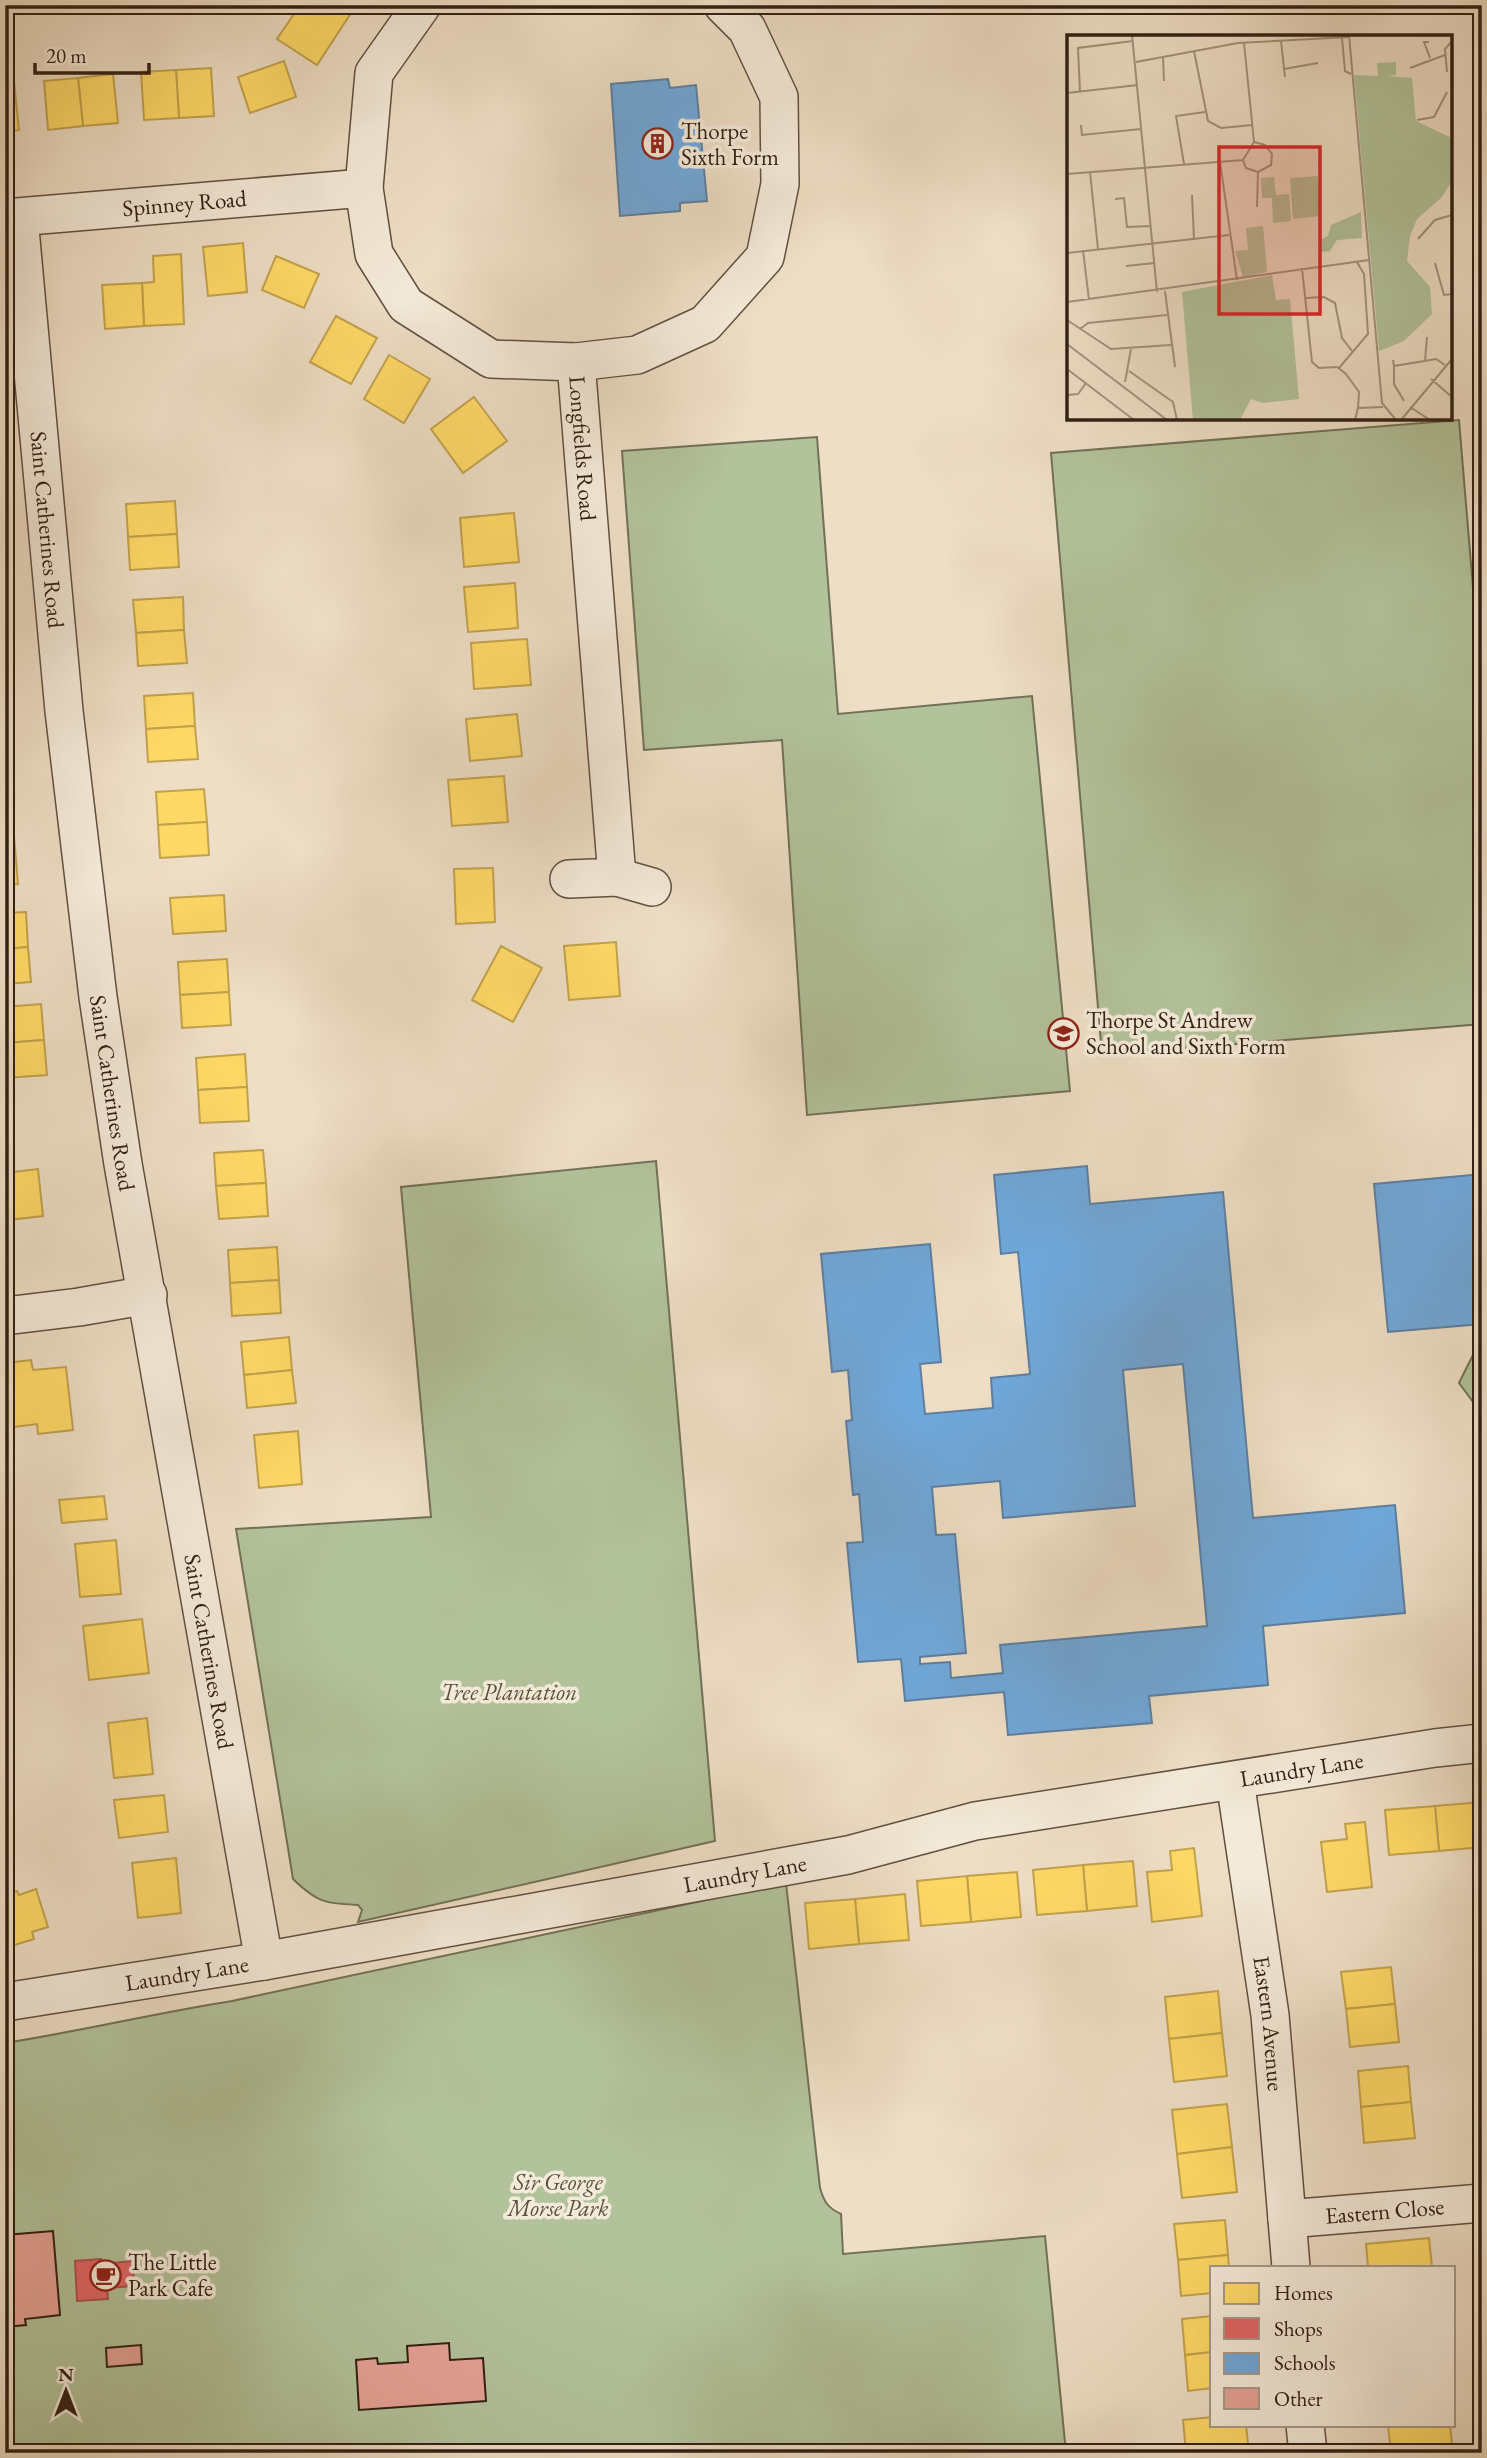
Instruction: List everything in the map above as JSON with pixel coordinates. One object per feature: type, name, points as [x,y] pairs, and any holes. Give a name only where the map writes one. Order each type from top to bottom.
[{"type":"street","name":"Longfields Road","points":[[422,5],[374,74],[364,188],[374,254],[406,305],[491,359],[576,362],[617,877]]},
{"type":"street","points":[[576,362],[637,355],[705,324],[765,257],[780,184],[779,97],[747,29],[723,5]]},
{"type":"street","name":"Spinney Road","points":[[12,218],[364,188]]},
{"type":"street","name":"Saint Catherines Road","points":[[12,218],[97,997],[123,1164],[264,1961]]},
{"type":"street","points":[[569,879],[617,877],[652,887]]},
{"type":"street","points":[[5,1316],[148,1295]]},
{"type":"street","name":"Laundry Lane","points":[[5,2002],[264,1961],[848,1855],[975,1821],[1434,1748],[1482,1743]]},
{"type":"street","name":"Eastern Avenue","points":[[1235,1781],[1270,2015],[1292,2266]]},
{"type":"street","name":"Eastern Close","points":[[1287,2219],[1482,2203]]},
{"type":"street","points":[[1305,2426],[1308,2453]]},
{"type":"green space","points":[[1459,420],[1482,696],[1482,1024],[1102,1055],[1051,453]]},
{"type":"green space","points":[[817,437],[838,714],[1032,696],[1070,1091],[807,1115],[782,740],[644,750],[622,451]]},
{"type":"green space","name":"Tree Plantation","points":[[656,1161],[715,1841],[358,1922],[362,1910],[358,1905],[322,1900],[293,1879],[236,1529],[431,1517],[401,1187]]},
{"type":"green space","points":[[1482,1350],[1482,1414],[1459,1383],[1473,1355]]},
{"type":"green space","name":"Sir George Morse Park","points":[[786,1883],[820,2188],[827,2204],[841,2214],[843,2254],[1045,2236],[1066,2453],[5,2453],[5,2043],[232,2001]]},
{"type":"building: Homes","points":[[300,5],[346,5],[353,10],[317,65],[277,39]]},
{"type":"building: Homes","points":[[284,61],[296,97],[250,113],[238,77]]},
{"type":"building: Homes","points":[[211,68],[214,116],[179,118],[176,70]]},
{"type":"building: Homes","points":[[176,70],[179,118],[144,120],[141,72]]},
{"type":"building: Homes","points":[[113,74],[118,123],[83,126],[78,78]]},
{"type":"building: Homes","points":[[78,78],[83,126],[48,130],[44,81]]},
{"type":"building: Homes","points":[[14,82],[19,130],[5,132],[5,83]]},
{"type":"building: Homes","points":[[243,243],[247,292],[208,296],[203,247]]},
{"type":"building: Homes","points":[[181,254],[184,324],[144,326],[142,283],[154,282],[153,256]]},
{"type":"building: Homes","points":[[276,256],[319,274],[304,308],[262,290]]},
{"type":"building: Homes","points":[[142,283],[144,326],[105,329],[102,285]]},
{"type":"building: Homes","points":[[336,316],[377,338],[351,384],[310,362]]},
{"type":"building: Homes","points":[[389,355],[430,379],[404,423],[364,399]]},
{"type":"building: Homes","points":[[474,397],[507,441],[463,473],[431,429]]},
{"type":"building: Homes","points":[[175,501],[177,534],[128,537],[126,504]]},
{"type":"building: Homes","points":[[514,513],[519,562],[464,567],[460,518]]},
{"type":"building: Homes","points":[[177,534],[179,567],[130,570],[128,537]]},
{"type":"building: Homes","points":[[515,583],[518,628],[468,632],[464,587]]},
{"type":"building: Homes","points":[[183,597],[184,630],[136,633],[133,600]]},
{"type":"building: Homes","points":[[184,630],[187,663],[138,666],[136,633]]},
{"type":"building: Homes","points":[[527,639],[531,685],[474,689],[471,643]]},
{"type":"building: Homes","points":[[193,693],[195,726],[146,729],[144,696]]},
{"type":"building: Homes","points":[[517,714],[522,756],[470,761],[466,719]]},
{"type":"building: Homes","points":[[195,726],[198,759],[148,762],[146,729]]},
{"type":"building: Homes","points":[[504,776],[508,822],[452,826],[448,780]]},
{"type":"building: Homes","points":[[204,789],[207,822],[158,825],[156,792]]},
{"type":"building: Homes","points":[[12,813],[15,848],[5,849],[5,814]]},
{"type":"building: Homes","points":[[207,822],[209,855],[160,858],[158,825]]},
{"type":"building: Homes","points":[[15,848],[18,884],[5,885],[5,849]]},
{"type":"building: Homes","points":[[493,868],[495,922],[456,924],[454,869]]},
{"type":"building: Homes","points":[[224,895],[226,931],[173,934],[170,898]]},
{"type":"building: Homes","points":[[26,912],[28,947],[5,949],[5,913]]},
{"type":"building: Homes","points":[[616,942],[620,996],[569,1000],[564,946]]},
{"type":"building: Homes","points":[[501,946],[542,968],[513,1022],[472,1000]]},
{"type":"building: Homes","points":[[28,947],[31,982],[5,984],[5,949]]},
{"type":"building: Homes","points":[[227,959],[229,992],[180,995],[178,962]]},
{"type":"building: Homes","points":[[229,992],[231,1025],[182,1028],[180,995]]},
{"type":"building: Homes","points":[[41,1004],[44,1040],[5,1043],[5,1007]]},
{"type":"building: Homes","points":[[44,1040],[47,1075],[5,1078],[5,1043]]},
{"type":"building: Homes","points":[[245,1054],[247,1087],[198,1090],[196,1058]]},
{"type":"building: Homes","points":[[247,1087],[249,1121],[200,1123],[198,1090]]},
{"type":"building: Homes","points":[[263,1150],[266,1183],[216,1186],[214,1153]]},
{"type":"building: Homes","points":[[38,1169],[43,1216],[9,1220],[10,1231],[5,1231],[5,1173]]},
{"type":"building: Homes","points":[[266,1183],[268,1216],[219,1219],[216,1186]]},
{"type":"building: Homes","points":[[277,1247],[279,1280],[230,1283],[228,1250]]},
{"type":"building: Homes","points":[[279,1280],[281,1313],[232,1316],[230,1283]]},
{"type":"building: Homes","points":[[289,1337],[292,1370],[244,1375],[241,1342]]},
{"type":"building: Homes","points":[[31,1360],[33,1370],[66,1367],[73,1430],[38,1434],[37,1424],[5,1428],[5,1363]]},
{"type":"building: Homes","points":[[292,1370],[296,1403],[247,1408],[244,1375]]},
{"type":"building: Homes","points":[[298,1431],[302,1484],[259,1488],[254,1435]]},
{"type":"building: Homes","points":[[104,1496],[107,1519],[62,1523],[59,1500]]},
{"type":"building: Homes","points":[[116,1540],[121,1594],[80,1597],[75,1544]]},
{"type":"building: Homes","points":[[142,1619],[149,1673],[89,1680],[83,1626]]},
{"type":"building: Homes","points":[[147,1718],[153,1774],[114,1778],[108,1723]]},
{"type":"building: Homes","points":[[164,1795],[168,1832],[119,1838],[114,1800]]},
{"type":"building: Homes","points":[[1482,1802],[1482,1847],[1439,1851],[1435,1806]]},
{"type":"building: Homes","points":[[1435,1806],[1439,1851],[1389,1855],[1385,1810]]},
{"type":"building: Homes","points":[[1365,1822],[1372,1887],[1327,1892],[1321,1842],[1347,1839],[1345,1824]]},
{"type":"building: Homes","points":[[1194,1848],[1202,1916],[1152,1922],[1147,1872],[1172,1870],[1170,1851]]},
{"type":"building: Homes","points":[[176,1858],[181,1913],[138,1918],[132,1863]]},
{"type":"building: Homes","points":[[1133,1861],[1137,1906],[1087,1911],[1083,1865]]},
{"type":"building: Homes","points":[[1083,1865],[1087,1911],[1037,1915],[1033,1870]]},
{"type":"building: Homes","points":[[1017,1872],[1021,1917],[971,1922],[967,1876]]},
{"type":"building: Homes","points":[[967,1876],[971,1922],[921,1926],[917,1881]]},
{"type":"building: Homes","points":[[36,1889],[48,1927],[32,1932],[34,1939],[5,1948],[5,1895],[17,1891],[19,1895]]},
{"type":"building: Homes","points":[[905,1894],[909,1940],[859,1944],[855,1899]]},
{"type":"building: Homes","points":[[855,1899],[859,1944],[809,1949],[805,1903]]},
{"type":"building: Homes","points":[[1391,1967],[1395,2004],[1346,2009],[1341,1972]]},
{"type":"building: Homes","points":[[1218,1991],[1222,2033],[1169,2039],[1165,1997]]},
{"type":"building: Homes","points":[[1395,2004],[1399,2042],[1350,2047],[1346,2009]]},
{"type":"building: Homes","points":[[1222,2033],[1227,2076],[1174,2082],[1169,2039]]},
{"type":"building: Homes","points":[[1408,2066],[1411,2102],[1361,2107],[1358,2071]]},
{"type":"building: Homes","points":[[1411,2102],[1415,2138],[1364,2143],[1361,2107]]},
{"type":"building: Homes","points":[[1227,2104],[1232,2147],[1177,2154],[1172,2110]]},
{"type":"building: Homes","points":[[1232,2147],[1237,2192],[1182,2198],[1177,2154]]},
{"type":"building: Homes","points":[[1225,2220],[1228,2255],[1178,2260],[1174,2224]]},
{"type":"building: Homes","points":[[1429,2238],[1432,2266],[1368,2266],[1366,2244]]},
{"type":"building: Homes","points":[[1228,2255],[1229,2266],[1210,2266],[1210,2293],[1181,2296],[1178,2260]]},
{"type":"building: Homes","points":[[1210,2316],[1210,2352],[1185,2355],[1182,2319]]},
{"type":"building: Homes","points":[[1210,2352],[1210,2388],[1188,2391],[1185,2355]]},
{"type":"building: Homes","points":[[1210,2417],[1210,2426],[1246,2426],[1249,2453],[1186,2453],[1183,2420]]},
{"type":"building: Homes","points":[[1388,2426],[1450,2426],[1453,2453],[1391,2453]]},
{"type":"building: Shops","name":"The Little Park Cafe","points":[[101,2259],[101,2264],[133,2261],[134,2286],[107,2288],[108,2299],[77,2301],[75,2261]]},
{"type":"building: Schools","name":"Thorpe Sixth Form","points":[[668,79],[670,88],[696,85],[707,201],[680,203],[680,211],[620,216],[611,84]]},
{"type":"building: Schools","points":[[1087,1166],[1090,1204],[1223,1192],[1253,1518],[1395,1505],[1405,1613],[1263,1626],[1268,1685],[1149,1696],[1152,1723],[1008,1735],[1004,1692],[905,1701],[901,1659],[858,1662],[847,1543],[863,1542],[859,1494],[853,1495],[846,1421],[852,1420],[848,1370],[832,1372],[821,1254],[930,1244],[941,1362],[920,1364],[925,1414],[993,1408],[991,1378],[1030,1374],[1018,1252],[1001,1254],[994,1175]],"holes":[[[1183,1364],[1207,1626],[1000,1645],[1003,1673],[951,1678],[950,1662],[920,1664],[920,1657],[966,1653],[955,1534],[936,1535],[932,1487],[1000,1481],[1003,1518],[1135,1506],[1123,1370]]]},
{"type":"building: Schools","points":[[1482,1174],[1482,1324],[1388,1332],[1374,1184]]},
{"type":"building: Other","points":[[53,2231],[60,2315],[25,2319],[26,2325],[5,2327],[5,2235]]},
{"type":"building: Other","points":[[449,2343],[450,2360],[483,2358],[486,2401],[359,2410],[356,2360],[377,2358],[378,2364],[408,2362],[407,2346]]},
{"type":"building: Other","points":[[141,2345],[142,2364],[107,2367],[106,2348]]},
{"type":"place","name":"Thorpe Sixth Form","points":[[658,144]]},
{"type":"place","name":"Thorpe St Andrew School and Sixth Form","points":[[1063,1033]]},
{"type":"place","name":"The Little Park Cafe","points":[[105,2275]]}]
